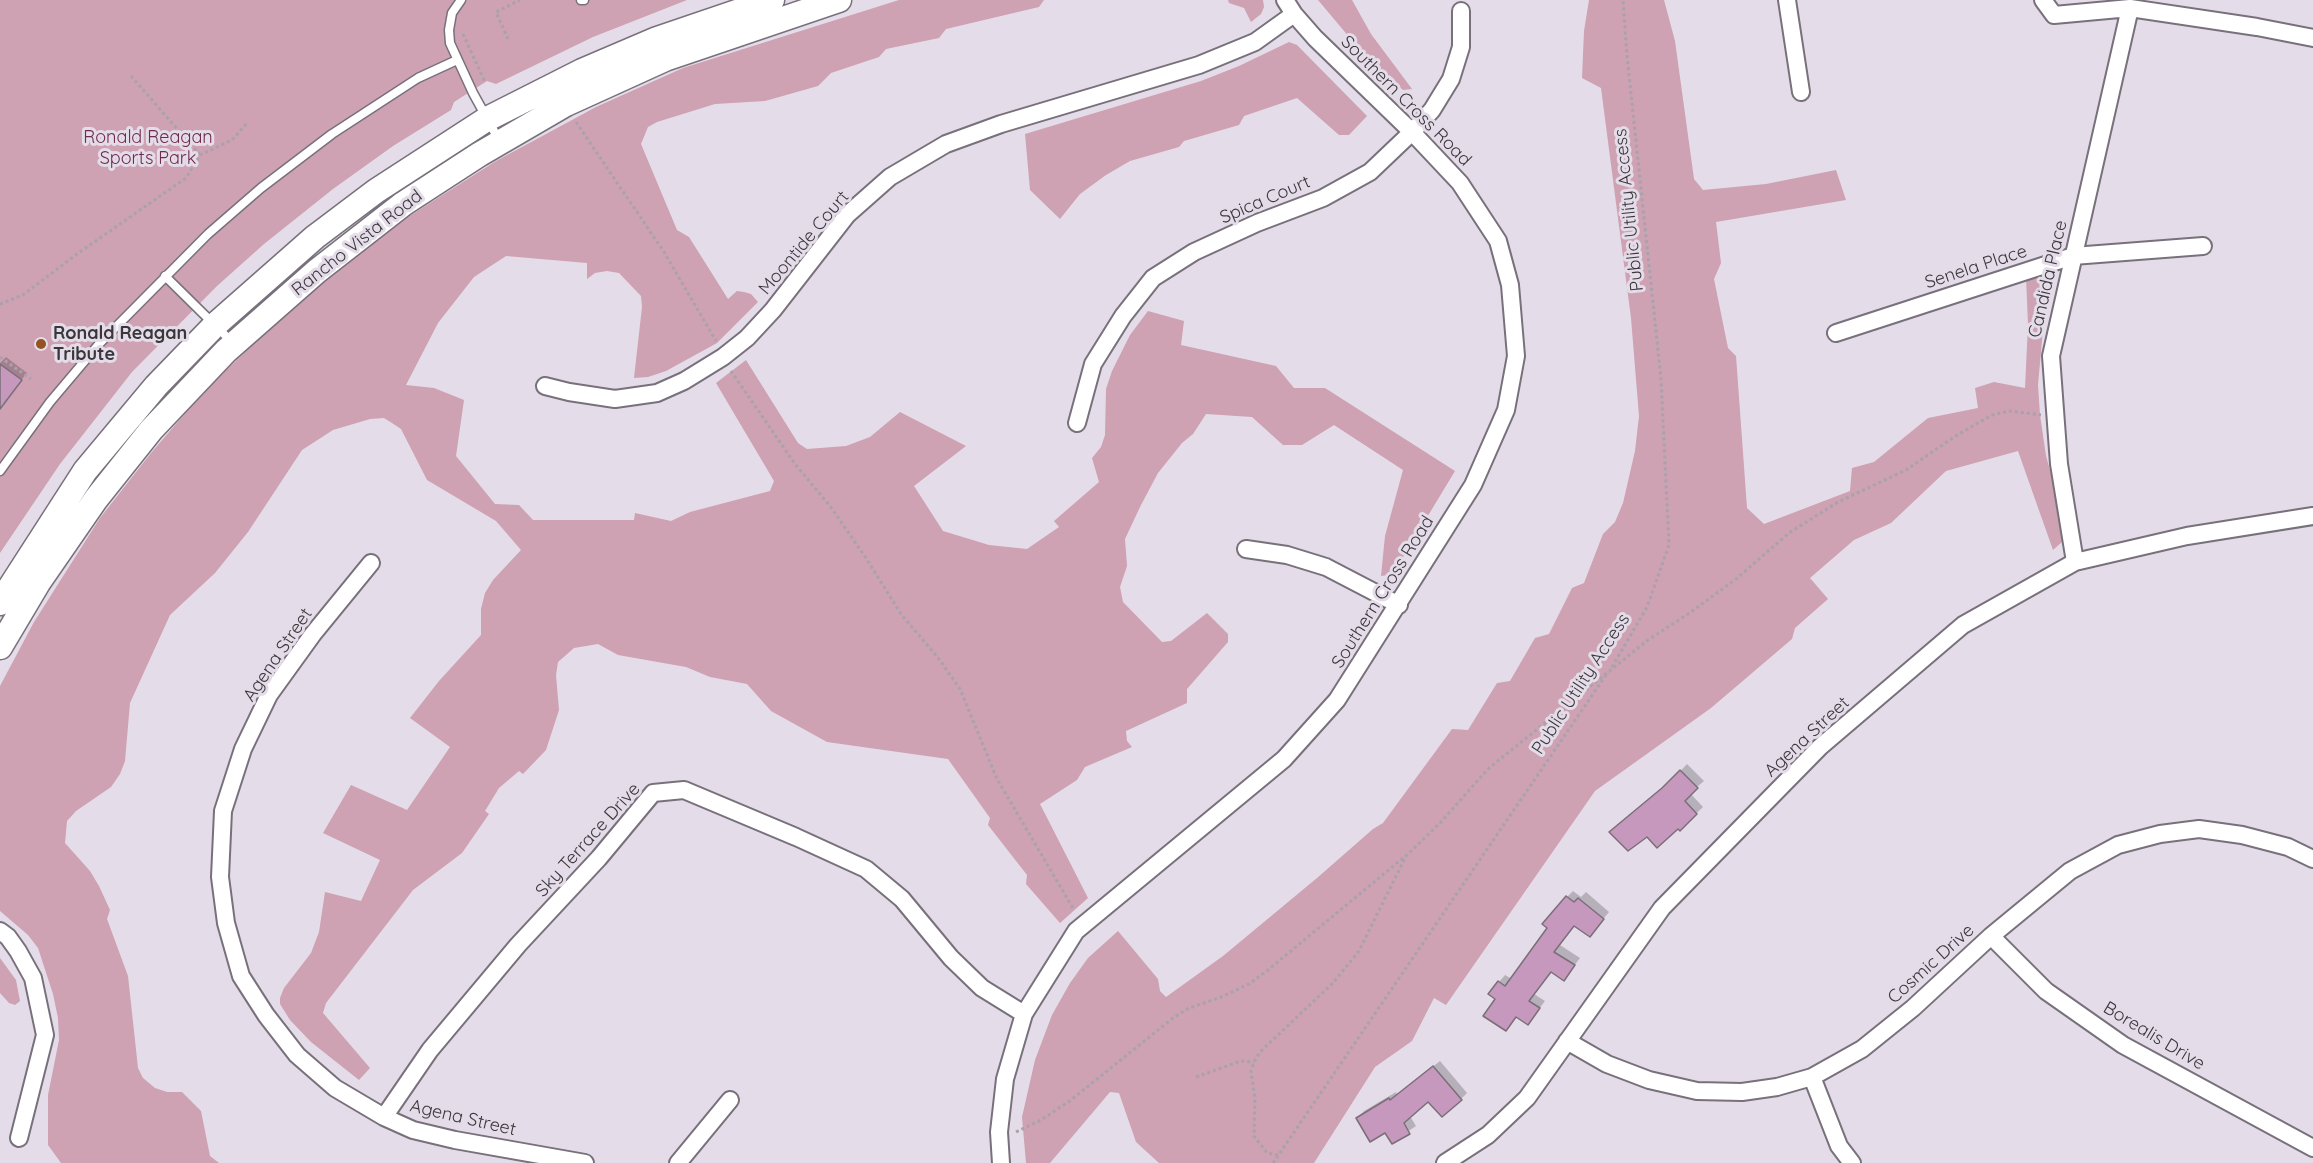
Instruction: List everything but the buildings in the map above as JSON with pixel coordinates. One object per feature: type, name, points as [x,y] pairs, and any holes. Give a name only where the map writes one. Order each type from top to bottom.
[{"type":"main road","name":"Rancho Vista Road","points":[[0,603],[85,471],[156,386],[215,325],[275,271],[359,204],[487,119],[582,70],[657,39],[772,0]]},
{"type":"main road","name":"Rancho Vista Road","points":[[0,647],[38,583],[96,499],[151,430],[234,344],[316,271],[403,204],[500,142],[566,104],[665,59],[839,0]]},
{"type":"street","points":[[1787,0],[1801,92]]},
{"type":"street","points":[[2043,0],[2054,15],[2130,8],[2313,38]]},
{"type":"street","name":"Southern Cross Road","points":[[1001,1163],[1000,1135],[1005,1079],[1024,1014],[1076,931],[1284,759],[1337,700],[1473,485],[1506,410],[1516,356],[1510,285],[1498,241],[1460,183],[1412,132],[1322,44],[1290,7]]},
{"type":"street","name":"Moontide Court","points":[[545,387],[615,399],[657,393],[684,381],[723,357],[747,338],[773,310],[847,214],[890,177],[946,144],[1001,124],[1199,65],[1255,42],[1290,7]]},
{"type":"street","name":"Candida Place","points":[[2075,562],[2059,464],[2051,356],[2130,8]]},
{"type":"street","name":"Spica Court","points":[[1077,423],[1093,364],[1123,316],[1153,278],[1194,252],[1257,223],[1323,198],[1370,172],[1412,132],[1432,110],[1451,79],[1461,47],[1461,11]]},
{"type":"street","name":"Senela Place","points":[[1836,333],[2073,256],[2203,246]]},
{"type":"street","name":"Agena Street","points":[[1445,1163],[1488,1135],[1527,1098],[1662,908],[1820,747],[1963,625],[2075,562],[2187,536],[2313,516]]},
{"type":"street","points":[[1246,549],[1287,555],[1326,567],[1399,604]]},
{"type":"street","name":"Agena Street","points":[[370,562],[313,634],[269,695],[243,749],[223,811],[220,877],[226,923],[241,976],[266,1015],[297,1055],[327,1081],[384,1117],[413,1130],[455,1140],[585,1163]]},
{"type":"street","name":"Sky Terrace Drive","points":[[384,1117],[438,1041],[518,945],[599,858],[631,817],[654,793],[684,790],[866,869],[902,899],[951,958],[982,988],[1024,1014]]},
{"type":"street","name":"Cosmic Drive","points":[[1567,1041],[1607,1064],[1649,1080],[1697,1091],[1742,1092],[1777,1087],[1812,1077],[1862,1049],[1913,1008],[1991,936],[2070,871],[2118,845],[2160,834],[2199,830],[2242,835],[2288,847],[2313,859]]},
{"type":"street","points":[[0,932],[8,937],[33,978],[45,1035],[19,1137]]},
{"type":"street","name":"Borealis Drive","points":[[1991,936],[2046,991],[2123,1045],[2313,1148]]},
{"type":"street","points":[[1812,1077],[1839,1146],[1852,1163]]},
{"type":"street","points":[[678,1163],[730,1100]]},
{"type":"lane","points":[[460,0],[452,13],[449,30],[450,43],[500,142]]},
{"type":"lane","points":[[0,471],[57,394],[99,344],[208,234],[261,188],[332,134],[418,78],[457,60]]},
{"type":"lane","points":[[165,276],[234,344]]},
{"type":"path","points":[[508,39],[496,12],[520,0]]},
{"type":"path","name":"Public Utility Access","points":[[1273,1163],[1610,669],[1647,606],[1669,545],[1660,379],[1623,0]]},
{"type":"path","points":[[464,25],[463,34],[485,82]]},
{"type":"path","points":[[131,76],[200,155]]},
{"type":"path","points":[[574,119],[664,252],[709,328],[723,357],[764,421],[795,464],[830,506],[901,614],[939,659],[960,689],[997,779],[1083,925]]},
{"type":"path","points":[[0,304],[23,295],[76,254],[186,178],[200,155],[232,140],[248,122]]},
{"type":"path","points":[[0,357],[31,379]]},
{"type":"path","points":[[1000,1135],[1023,1130],[1056,1110],[1173,1018],[1189,1008],[1219,998],[1249,984],[1268,970],[1407,855],[1490,768],[1610,669],[1736,579],[1789,533],[1838,502],[1906,470],[1954,436],[1992,415],[2009,411],[2035,416],[2055,414]]},
{"type":"path","points":[[1278,1155],[1267,1153],[1254,1136],[1255,1098],[1251,1071],[1254,1062],[1260,1052],[1333,983],[1359,951],[1407,855]]},
{"type":"path","points":[[1196,1077],[1240,1060],[1254,1062]]},
{"type":"green space","name":"Ronald Reagan Sports Park","points":[[0,0],[687,0],[593,37],[496,84],[487,81],[454,102],[451,110],[393,146],[333,189],[264,244],[217,286],[132,372],[60,464],[0,553]]},
{"type":"green space","points":[[899,0],[1044,0],[1039,7],[946,29],[939,38],[886,49],[879,57],[831,73],[818,86],[765,101],[715,104],[657,122],[648,127],[641,144],[677,230],[689,237],[728,299],[737,291],[751,294],[758,302],[717,343],[666,371],[648,377],[634,378],[642,307],[641,296],[619,273],[607,271],[595,273],[587,279],[587,263],[506,256],[474,277],[438,323],[406,385],[434,388],[464,400],[456,456],[495,504],[519,505],[533,520],[634,520],[635,513],[671,521],[690,512],[770,491],[774,481],[716,383],[746,360],[798,443],[807,449],[846,446],[870,437],[900,412],[966,446],[914,486],[943,531],[989,545],[1027,549],[1059,527],[1054,521],[1099,482],[1092,458],[1101,447],[1105,435],[1106,389],[1112,371],[1130,335],[1148,311],[1184,321],[1181,345],[1276,366],[1294,388],[1325,388],[1455,471],[1394,572],[1381,576],[1385,536],[1403,470],[1334,425],[1302,445],[1283,445],[1252,417],[1206,414],[1193,434],[1182,443],[1158,473],[1141,505],[1125,539],[1127,566],[1120,587],[1123,602],[1162,642],[1171,641],[1207,613],[1228,634],[1228,642],[1187,689],[1187,703],[1126,731],[1127,741],[1132,747],[1085,767],[1077,780],[1040,804],[1088,898],[1060,923],[1026,884],[1027,875],[988,825],[990,818],[948,759],[827,742],[771,711],[747,684],[710,677],[686,667],[618,655],[598,644],[574,648],[558,662],[556,675],[559,710],[546,750],[523,774],[519,771],[499,788],[485,811],[489,814],[462,853],[413,890],[326,1003],[323,1013],[370,1068],[359,1080],[311,1042],[290,1020],[280,1004],[284,988],[311,953],[319,932],[325,892],[361,901],[380,860],[323,833],[351,785],[407,810],[450,747],[410,718],[439,681],[481,635],[481,609],[485,593],[493,580],[521,550],[496,521],[427,480],[401,429],[392,423],[384,418],[370,419],[333,430],[302,450],[248,532],[215,573],[170,615],[130,703],[125,761],[120,774],[111,787],[76,811],[67,821],[65,843],[90,871],[110,910],[107,919],[128,976],[138,1068],[143,1078],[155,1088],[167,1092],[182,1092],[201,1111],[210,1156],[219,1163],[61,1163],[48,1145],[48,1095],[59,1040],[58,1018],[53,994],[38,948],[28,935],[0,911],[0,686],[34,622],[100,518],[151,453],[206,389],[312,289],[389,229],[496,161],[596,107],[683,68]]},
{"type":"green space","points":[[1228,0],[1263,0],[1264,7],[1261,14],[1251,22],[1244,8],[1229,3]]},
{"type":"green space","points":[[1318,0],[1352,0],[1371,34],[1412,89],[1403,90],[1383,72],[1360,50]]},
{"type":"green space","points":[[1589,0],[1664,0],[1675,41],[1694,179],[1703,190],[1766,184],[1836,170],[1846,200],[1716,222],[1721,263],[1714,279],[1728,348],[1736,356],[1747,508],[1764,524],[1850,491],[1852,468],[1874,462],[1928,418],[1978,408],[1975,388],[1994,382],[2025,388],[2028,325],[2026,277],[2038,276],[2044,282],[2046,296],[2038,385],[2040,415],[2046,456],[2065,523],[2062,542],[2053,550],[2018,451],[1946,471],[1891,523],[1854,540],[1810,578],[1828,599],[1795,628],[1792,639],[1711,708],[1595,791],[1446,1005],[1434,998],[1412,1041],[1375,1067],[1314,1163],[1159,1163],[1136,1142],[1119,1093],[1110,1092],[1050,1163],[1026,1163],[1022,1117],[1035,1060],[1052,1015],[1070,983],[1088,958],[1118,931],[1158,979],[1160,991],[1166,997],[1223,956],[1383,823],[1452,729],[1468,730],[1497,683],[1510,681],[1535,638],[1549,634],[1572,588],[1584,583],[1603,534],[1615,522],[1623,503],[1635,451],[1639,416],[1631,318],[1601,88],[1582,78],[1584,31]]},
{"type":"green space","points":[[1289,42],[1297,45],[1367,116],[1349,135],[1339,135],[1297,98],[1244,116],[1239,125],[1184,141],[1179,147],[1130,161],[1080,194],[1060,219],[1030,190],[1025,134],[1201,81]]},
{"type":"green space","points":[[0,958],[16,980],[20,1001],[15,1005],[9,1003],[0,993]]},
{"type":"place","name":"Ronald Reagan Tribute","points":[[41,344]]}]
